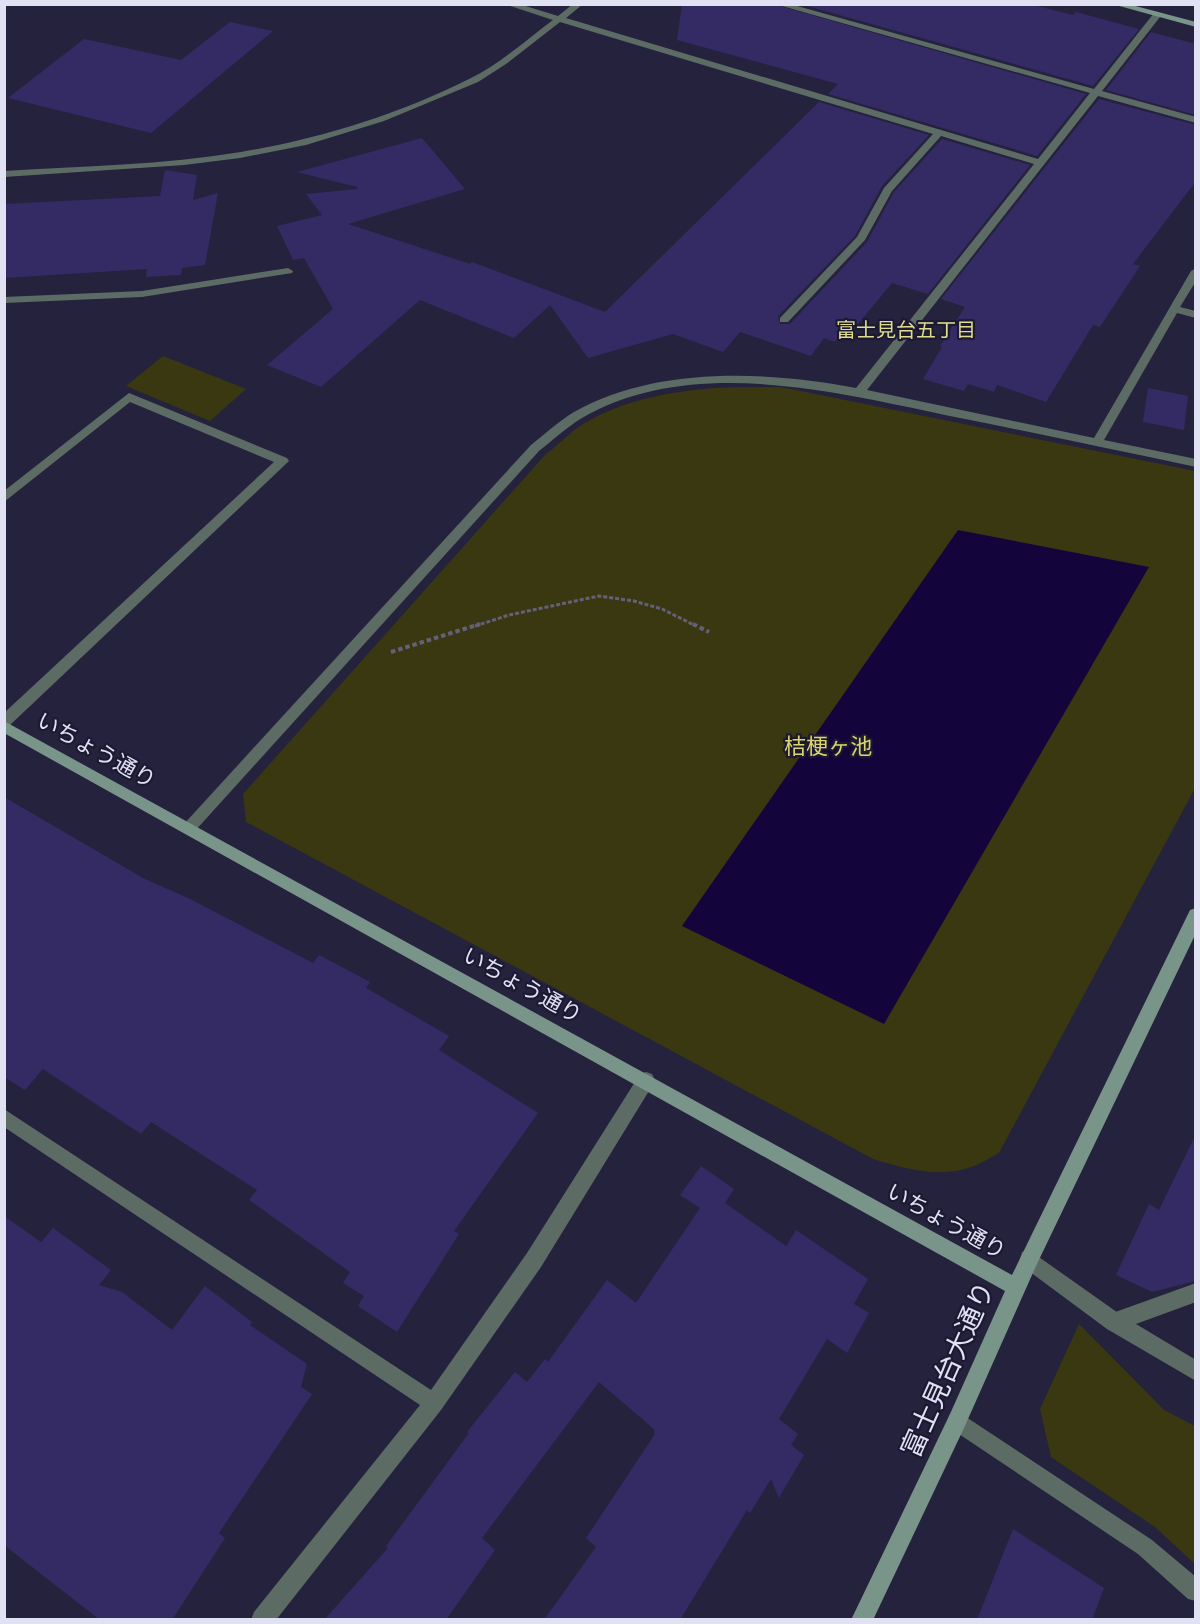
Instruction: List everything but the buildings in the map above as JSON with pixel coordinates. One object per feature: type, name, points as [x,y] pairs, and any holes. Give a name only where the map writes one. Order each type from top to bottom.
[{"type":"street","points":[[508,4],[1041,163]]},
{"type":"street","points":[[4,174],[184,162],[240,155],[303,143],[381,119],[475,80],[503,62],[579,4]]},
{"type":"street","points":[[779,4],[1196,120]]},
{"type":"street","points":[[1116,4],[1196,25]]},
{"type":"street","points":[[860,392],[1157,15]]},
{"type":"street","points":[[784,320],[861,238],[888,190],[939,133]]},
{"type":"street","points":[[4,300],[142,294],[288,271]]},
{"type":"street","points":[[1097,442],[1196,272]]},
{"type":"street","points":[[1174,309],[1196,315]]},
{"type":"street","points":[[189,828],[535,448],[577,416],[604,403],[638,391],[685,382],[724,378],[783,379],[860,392],[1196,463]]},
{"type":"street","points":[[4,498],[129,398],[283,461],[4,724]]},
{"type":"street","name":"いちょう通り","points":[[4,724],[1016,1287]]},
{"type":"street","name":"富士見台大通り","points":[[862,1620],[957,1421],[1029,1259],[1196,915]]},
{"type":"street","points":[[262,1620],[434,1403],[534,1260],[646,1080]]},
{"type":"street","points":[[4,1117],[434,1403]]},
{"type":"street","points":[[1029,1259],[1114,1322],[1196,1371]]},
{"type":"street","points":[[1114,1322],[1196,1292]]},
{"type":"street","points":[[957,1421],[1145,1547],[1196,1591]]},
{"type":"path","points":[[390,653],[509,615],[598,596],[634,601],[662,609],[709,632]]},
{"type":"green space","points":[[163,356],[246,389],[210,421],[126,386]]},
{"type":"green space","name":"桔梗ヶ池","points":[[781,387],[1195,471],[1195,788],[999,1153],[977,1165],[961,1170],[923,1171],[873,1159],[246,822],[243,794],[545,455],[573,431],[610,410],[651,397],[694,390]]},
{"type":"green space","points":[[1079,1324],[1164,1410],[1195,1426],[1195,1564],[1155,1527],[1051,1457],[1040,1409]]},
{"type":"shaded area","points":[[958,530],[1149,567],[884,1024],[682,926]]},
{"type":"district","name":"富士見台五丁目","points":[[906,331]]}]
